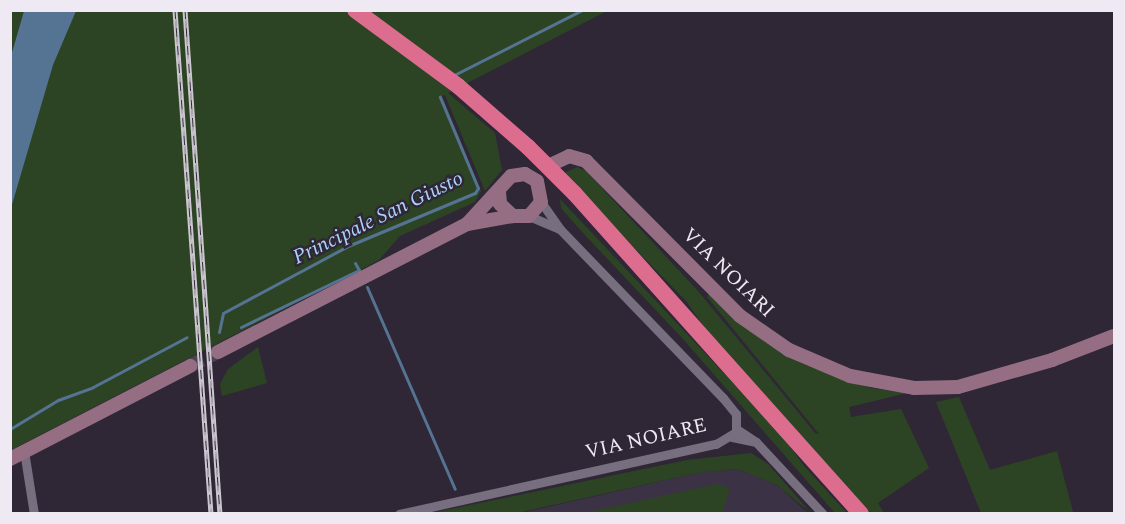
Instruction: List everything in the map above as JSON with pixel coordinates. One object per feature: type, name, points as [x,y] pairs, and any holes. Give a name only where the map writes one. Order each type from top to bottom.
[{"type":"highway","points":[[355,10],[466,92],[576,194],[861,513]]},
{"type":"street","name":"VIA NOIARI","points":[[528,175],[569,156],[586,161],[740,316],[789,350],[850,376],[914,388],[958,387],[1052,360],[1114,336]]},
{"type":"street","points":[[218,352],[467,224],[513,216],[529,216],[541,202],[541,188],[548,166]]},
{"type":"street","points":[[467,224],[499,192],[511,176],[528,175],[541,188]]},
{"type":"street","points":[[499,192],[503,209],[513,216]]},
{"type":"street","name":"VIA NOIARE","points":[[399,513],[716,444],[735,433],[736,414],[723,398],[560,229],[541,202]]},
{"type":"street","name":"VIA NOIARE","points":[[529,216],[560,229]]},
{"type":"street","points":[[10,459],[190,366]]},
{"type":"street","points":[[735,433],[765,447],[823,513]]},
{"type":"street","points":[[24,451],[34,513]]},
{"type":"shaded area","points":[[737,469],[777,485],[808,513],[517,514],[697,473]]},
{"type":"green space","points":[[10,11],[607,11],[448,93],[495,133],[502,170],[485,191],[445,95],[442,96],[481,191],[475,202],[400,236],[379,260],[11,450]]},
{"type":"green space","points":[[577,167],[586,171],[698,291],[816,434],[819,434],[707,297],[709,294],[780,352],[805,365],[871,388],[907,393],[849,407],[851,417],[901,409],[929,468],[878,503],[884,513],[871,513],[712,338],[686,301],[562,174]]},
{"type":"green space","points":[[560,199],[783,436],[804,466],[847,513],[835,513],[683,339],[561,208]]},
{"type":"green space","points":[[258,347],[267,383],[222,396],[220,384],[228,369]]},
{"type":"green space","points":[[959,397],[990,470],[1057,451],[1073,512],[981,513],[936,402]]},
{"type":"green space","points":[[751,453],[768,464],[811,513],[777,485],[737,469],[697,473],[517,513],[432,513],[687,460]]},
{"type":"green space","points":[[718,484],[730,489],[722,513],[583,513]]},
{"type":"water","points":[[24,11],[76,11],[53,65],[11,208],[11,56]]},
{"type":"waterway","name":"Principale San Giusto","points":[[456,74],[582,10]]},
{"type":"waterway","name":"Principale San Giusto","points":[[219,332],[223,313],[348,246],[475,193],[478,188],[440,97]]},
{"type":"waterway","points":[[355,263],[359,270]]},
{"type":"waterway","points":[[241,327],[359,270]]},
{"type":"waterway","points":[[367,287],[455,489]]},
{"type":"waterway","name":"Principale San Giusto","points":[[10,429],[58,400],[93,387],[187,337]]},
{"type":"tunnel","points":[[190,366],[218,352]]},
{"type":"railway","points":[[175,10],[211,514]]},
{"type":"railway","points":[[185,10],[220,514]]}]
